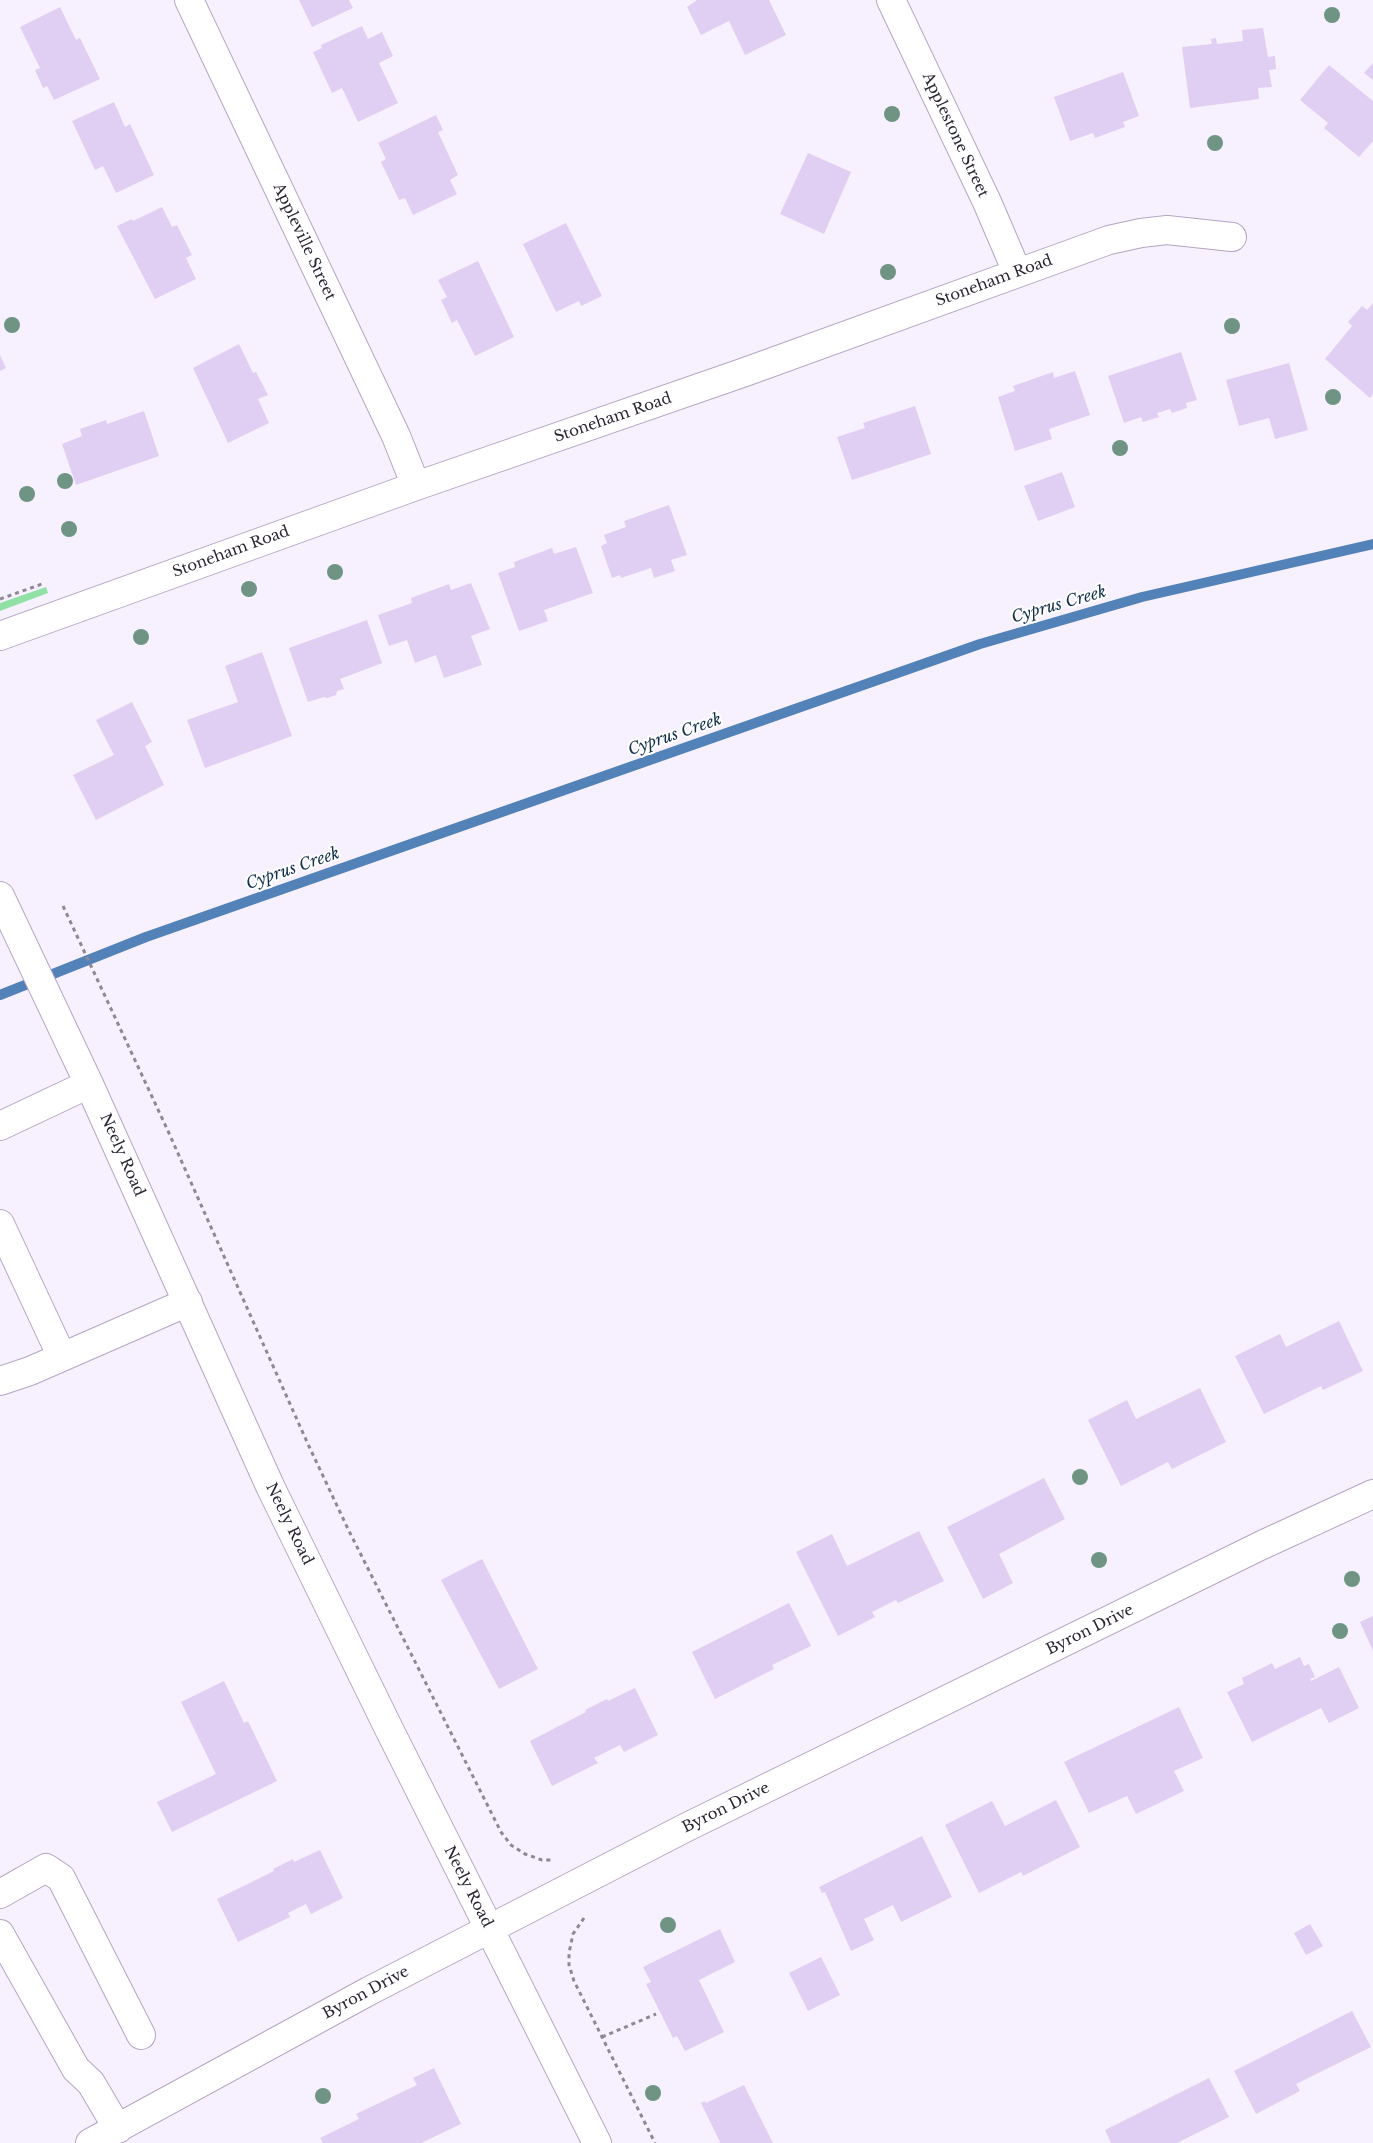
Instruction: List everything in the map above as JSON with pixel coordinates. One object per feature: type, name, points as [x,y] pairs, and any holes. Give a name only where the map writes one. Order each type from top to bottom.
[{"type":"street","name":"Appleville Street","points":[[189,0],[396,436],[416,486]]},
{"type":"street","name":"Applestone Street","points":[[891,0],[987,202],[1017,272]]},
{"type":"street","name":"Stoneham Road","points":[[0,636],[416,486],[745,372],[1109,240],[1167,230],[1232,237]]},
{"type":"street","name":"Neely Road","points":[[6,907],[89,1084],[270,1486],[388,1727],[597,2143]]},
{"type":"street","points":[[0,1126],[89,1084]]},
{"type":"street","points":[[0,1224],[62,1357]]},
{"type":"street","points":[[0,1381],[30,1371],[188,1302]]},
{"type":"street","name":"Byron Drive","points":[[90,2143],[369,1991],[734,1803],[1262,1545],[1373,1494]]},
{"type":"street","points":[[0,1894],[46,1868],[61,1878],[141,2035]]},
{"type":"street","points":[[0,1934],[76,2069],[91,2083],[118,2129]]},
{"type":"path","points":[[0,599],[42,584]]},
{"type":"path","points":[[63,906],[168,1131],[307,1442],[348,1529],[500,1832],[511,1845],[525,1854],[542,1860],[557,1860]]},
{"type":"path","points":[[590,1912],[573,1934],[569,1953],[569,1965],[574,1981],[655,2143]]},
{"type":"path","points":[[602,2037],[656,2014]]},
{"type":"green space","points":[[46,587],[48,593],[0,611],[0,603]]},
{"type":"building","points":[[299,0],[349,0],[353,8],[312,27]]},
{"type":"building","points":[[697,0],[769,0],[786,35],[745,55],[729,21],[701,35],[687,7]]},
{"type":"building","points":[[60,7],[76,40],[80,38],[100,79],[54,100],[47,86],[43,88],[35,70],[40,68],[20,27]]},
{"type":"building","points":[[362,26],[368,39],[382,32],[393,56],[379,63],[398,103],[358,122],[342,88],[332,93],[313,52],[322,48],[321,45]]},
{"type":"building","points":[[1263,28],[1268,57],[1275,56],[1276,69],[1269,70],[1272,87],[1258,88],[1259,99],[1190,108],[1182,47],[1212,44],[1211,39],[1216,38],[1217,44],[1243,41],[1242,30]]},
{"type":"building","points":[[1373,63],[1373,80],[1364,73]]},
{"type":"building","points":[[1329,65],[1373,101],[1373,141],[1359,157],[1324,128],[1328,123],[1300,100]]},
{"type":"building","points":[[1123,72],[1139,116],[1123,122],[1125,127],[1095,138],[1093,133],[1070,141],[1054,97]]},
{"type":"building","points":[[114,102],[125,127],[130,124],[154,175],[116,193],[103,166],[95,170],[72,121]]},
{"type":"building","points":[[436,115],[443,130],[438,132],[458,175],[450,180],[457,194],[413,215],[405,198],[399,200],[381,162],[386,159],[378,143]]},
{"type":"building","points":[[808,153],[851,172],[824,234],[780,214]]},
{"type":"building","points":[[162,207],[172,227],[177,225],[192,255],[186,258],[196,279],[155,299],[117,226],[132,219],[133,221]]},
{"type":"building","points":[[566,223],[602,296],[581,306],[579,301],[556,312],[523,244]]},
{"type":"building","points":[[478,261],[514,337],[475,356],[457,320],[452,323],[441,300],[447,297],[438,280]]},
{"type":"building","points":[[1373,303],[1373,394],[1370,398],[1325,359],[1352,326],[1348,322],[1362,306],[1367,310]]},
{"type":"building","points":[[239,344],[253,373],[256,372],[268,395],[258,399],[269,423],[228,443],[193,368]]},
{"type":"building","points":[[1181,352],[1197,400],[1186,403],[1187,408],[1172,413],[1170,409],[1157,413],[1159,417],[1143,422],[1141,417],[1124,423],[1108,376]]},
{"type":"building","points":[[0,355],[6,368],[0,371]]},
{"type":"building","points":[[1289,363],[1308,430],[1275,439],[1269,418],[1239,426],[1226,380]]},
{"type":"building","points":[[1075,371],[1090,415],[1049,429],[1052,439],[1015,451],[998,397],[1015,391],[1013,386],[1053,372],[1054,378]]},
{"type":"building","points":[[915,406],[931,454],[852,480],[837,437],[865,428],[863,423]]},
{"type":"building","points":[[144,411],[159,456],[76,485],[62,444],[82,436],[80,429],[106,420],[107,424]]},
{"type":"building","points":[[1062,472],[1075,507],[1038,521],[1024,486]]},
{"type":"building","points":[[669,505],[687,555],[671,560],[675,571],[654,578],[651,568],[621,578],[620,575],[612,578],[601,546],[607,543],[604,535],[626,527],[624,521]]},
{"type":"building","points":[[576,547],[593,593],[544,610],[548,621],[519,631],[498,573],[515,567],[514,562],[552,548],[554,554]]},
{"type":"building","points":[[471,583],[490,629],[471,636],[482,665],[444,678],[436,655],[415,663],[407,640],[389,646],[378,615],[412,603],[411,598],[449,584],[451,590]]},
{"type":"building","points":[[367,620],[382,663],[340,679],[344,689],[337,691],[336,695],[308,702],[289,648]]},
{"type":"building","points":[[262,652],[292,736],[205,768],[187,720],[238,702],[225,666]]},
{"type":"building","points":[[132,702],[152,742],[145,746],[164,785],[96,820],[73,775],[114,755],[96,720]]},
{"type":"building","points":[[1339,1321],[1363,1371],[1323,1390],[1321,1386],[1264,1414],[1235,1356],[1280,1334],[1286,1347]]},
{"type":"building","points":[[1200,1388],[1226,1442],[1172,1469],[1168,1462],[1121,1486],[1088,1420],[1127,1400],[1136,1419]]},
{"type":"building","points":[[1044,1478],[1065,1519],[999,1554],[1013,1583],[983,1599],[947,1527]]},
{"type":"building","points":[[919,1531],[944,1581],[898,1603],[896,1600],[872,1612],[875,1617],[838,1636],[796,1552],[832,1534],[847,1566]]},
{"type":"building","points":[[482,1559],[538,1669],[499,1689],[441,1580]]},
{"type":"building","points":[[789,1603],[811,1646],[772,1665],[774,1669],[715,1699],[692,1652]]},
{"type":"building","points":[[1373,1616],[1373,1651],[1360,1622]]},
{"type":"building","points":[[1300,1657],[1304,1666],[1309,1664],[1315,1677],[1310,1679],[1311,1681],[1339,1667],[1359,1708],[1329,1723],[1321,1708],[1252,1742],[1227,1692],[1244,1684],[1242,1678],[1272,1663],[1275,1669]]},
{"type":"building","points":[[224,1681],[244,1723],[248,1721],[277,1781],[172,1832],[157,1802],[216,1774],[181,1702]]},
{"type":"building","points":[[635,1688],[658,1735],[624,1752],[620,1745],[594,1758],[598,1763],[552,1786],[530,1741],[586,1712],[585,1710]]},
{"type":"building","points":[[1179,1707],[1203,1758],[1174,1771],[1184,1791],[1136,1814],[1127,1796],[1089,1813],[1064,1762]]},
{"type":"building","points":[[1056,1800],[1080,1847],[1023,1876],[1021,1872],[979,1893],[945,1825],[992,1801],[1005,1826]]},
{"type":"building","points":[[922,1836],[952,1897],[901,1922],[893,1905],[864,1919],[874,1940],[851,1951],[825,1892],[822,1893],[819,1887]]},
{"type":"building","points":[[320,1850],[343,1898],[311,1914],[306,1904],[288,1913],[290,1917],[238,1942],[217,1899],[274,1871],[273,1869],[293,1859],[294,1862]]},
{"type":"building","points":[[1310,1924],[1323,1946],[1306,1955],[1294,1933]]},
{"type":"building","points":[[720,1929],[735,1962],[699,1980],[724,2032],[685,2051],[677,2036],[673,2038],[646,1984],[651,1982],[643,1967]]},
{"type":"building","points":[[821,1957],[840,1995],[808,2011],[789,1973]]},
{"type":"building","points":[[1352,2011],[1371,2047],[1296,2084],[1300,2091],[1256,2114],[1234,2071]]},
{"type":"building","points":[[434,2068],[461,2124],[421,2143],[323,2143],[320,2138],[359,2119],[356,2114],[417,2085],[413,2078]]},
{"type":"building","points":[[1209,2078],[1229,2117],[1177,2143],[1111,2143],[1105,2130]]},
{"type":"building","points":[[744,2085],[773,2143],[717,2143],[720,2142],[701,2103],[705,2101],[706,2103]]},
{"type":"waterway","name":"Cyprus Creek","points":[[0,995],[146,937],[980,644],[1142,597],[1373,544]]}]
